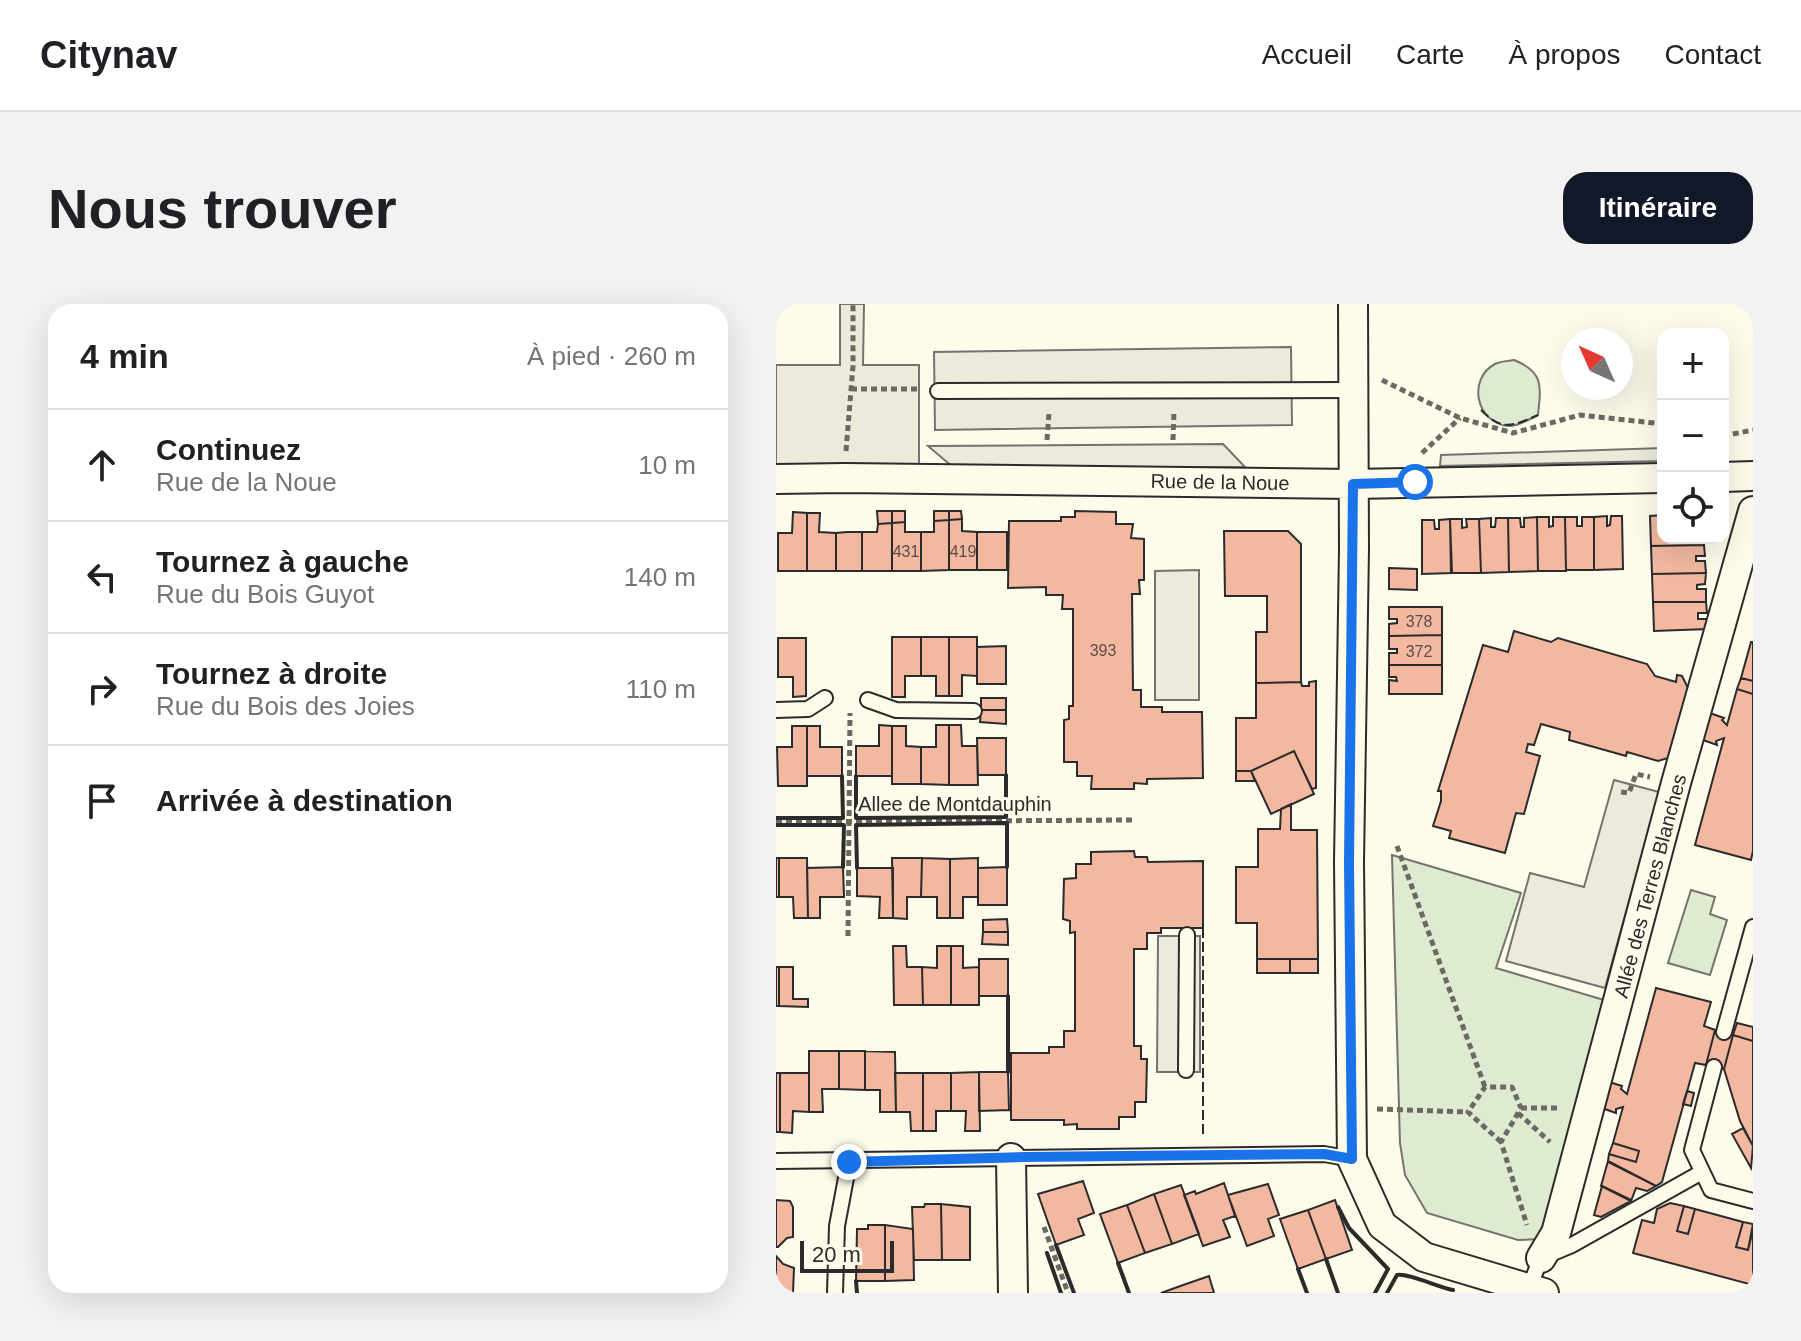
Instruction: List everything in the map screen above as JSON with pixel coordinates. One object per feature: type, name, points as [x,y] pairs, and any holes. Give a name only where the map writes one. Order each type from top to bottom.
[{"type":"street","points":[[1353,304],[1349,862],[1352,1159],[1382,1225],[1424,1257],[1536,1290]]},
{"type":"street","points":[[1729,477],[1753,476]]},
{"type":"street","name":"Rue de la Noue","points":[[776,479],[1353,484],[1657,478]]},
{"type":"street","name":"Allée des Terres Blanches","points":[[1543,1254],[1556,1233],[1676,783],[1753,511]]},
{"type":"street","points":[[1011,1158],[1013,1293]]},
{"type":"lane","points":[[940,391],[1352,390]]},
{"type":"lane","points":[[776,710],[808,709],[825,698]]},
{"type":"lane","points":[[868,700],[896,710],[974,711]]},
{"type":"lane","points":[[1724,1032],[1753,927]]},
{"type":"lane","points":[[1186,1070],[1187,935]]},
{"type":"lane","points":[[1714,1067],[1692,1150],[1711,1190],[1753,1201]]},
{"type":"lane","points":[[776,1161],[1324,1154],[1352,1159]]},
{"type":"lane","points":[[835,1293],[837,1226],[849,1162]]},
{"type":"lane","points":[[1536,1290],[1543,1254],[1572,1245],[1702,1172]]},
{"type":"path","points":[[845,459],[853,304]]},
{"type":"path","points":[[1380,380],[1460,418],[1513,433],[1580,415],[1657,423]]},
{"type":"path","points":[[851,389],[941,387],[940,391]]},
{"type":"path","points":[[1415,460],[1460,418]]},
{"type":"path","points":[[1729,435],[1753,430]]},
{"type":"path","points":[[848,936],[850,710]]},
{"type":"path","name":"Allee de Montdauphin","points":[[776,822],[1133,820]]},
{"type":"path","points":[[1397,846],[1485,1087]]},
{"type":"path","points":[[1485,1087],[1512,1087],[1519,1111],[1565,1155],[1577,1157]]},
{"type":"path","points":[[1485,1087],[1468,1112],[1501,1142],[1533,1242],[1543,1254]]},
{"type":"path","points":[[1519,1111],[1589,1109]]},
{"type":"path","points":[[1501,1142],[1519,1111]]},
{"type":"green space","points":[[1514,360],[1536,375],[1540,388],[1539,405],[1538,415],[1508,426],[1497,423],[1482,409],[1478,389],[1486,371],[1497,363]]},
{"type":"green space","points":[[1392,855],[1521,893],[1496,968],[1614,1003],[1543,1239],[1518,1240],[1427,1213],[1405,1175],[1400,1143]]},
{"type":"green space","points":[[1691,890],[1715,897],[1710,914],[1727,920],[1710,975],[1668,963]]},
{"type":"shaded area","points":[[840,304],[864,304],[863,365],[919,365],[919,469],[776,469],[776,365],[840,365]]},
{"type":"shaded area","points":[[1291,347],[1292,425],[935,430],[934,352]]},
{"type":"shaded area","points":[[1223,444],[1245,467],[954,468],[928,446]]},
{"type":"shaded area","points":[[1657,448],[1657,461],[1440,466],[1441,455]]},
{"type":"shaded area","points":[[1199,570],[1199,700],[1155,700],[1155,571]]},
{"type":"shaded area","points":[[1614,780],[1659,792],[1605,988],[1506,961],[1530,873],[1584,887]]},
{"type":"shaded area","points":[[1158,936],[1200,936],[1200,1072],[1157,1072]]},
{"type":"building","points":[[877,511],[892,511],[892,523],[878,524]]},
{"type":"building","points":[[892,511],[905,511],[905,522],[892,523]]},
{"type":"building","points":[[934,511],[949,511],[949,520],[934,521]]},
{"type":"building","points":[[949,511],[961,511],[962,519],[949,520]]},
{"type":"building","points":[[1075,511],[1116,512],[1116,524],[1133,524],[1131,538],[1144,539],[1144,580],[1139,580],[1140,594],[1132,594],[1133,690],[1141,690],[1141,707],[1162,707],[1162,712],[1202,712],[1203,778],[1147,779],[1147,784],[1134,783],[1134,789],[1091,789],[1092,776],[1077,776],[1077,762],[1064,762],[1064,720],[1069,719],[1069,706],[1073,706],[1073,609],[1062,609],[1063,595],[1046,595],[1046,587],[1008,588],[1009,521],[1061,521],[1061,517],[1075,517]]},
{"type":"building","points":[[793,512],[807,513],[807,571],[778,571],[778,533],[792,533]]},
{"type":"building","points":[[807,513],[820,513],[819,532],[836,533],[836,571],[807,571]]},
{"type":"building","points":[[1657,515],[1657,544],[1704,545],[1651,546],[1650,516]]},
{"type":"building","points":[[1607,516],[1607,526],[1610,525],[1611,516],[1622,516],[1623,569],[1594,570],[1594,517]]},
{"type":"building","points":[[1537,517],[1538,571],[1509,572],[1508,518],[1520,518],[1521,527],[1524,527],[1524,518]]},
{"type":"building","points":[[1537,517],[1549,517],[1549,527],[1553,526],[1553,517],[1565,517],[1566,571],[1538,571]]},
{"type":"building","points":[[1565,517],[1577,517],[1577,526],[1582,526],[1582,517],[1594,517],[1594,570],[1566,570]]},
{"type":"building","points":[[1491,518],[1491,527],[1495,527],[1496,518],[1508,518],[1509,572],[1481,573],[1479,519]]},
{"type":"building","points":[[962,519],[962,531],[977,532],[977,570],[949,570],[949,520]]},
{"type":"building","points":[[1450,519],[1462,519],[1462,528],[1467,527],[1466,519],[1479,519],[1481,573],[1451,573]]},
{"type":"building","points":[[1450,519],[1452,573],[1422,574],[1422,520],[1434,520],[1435,529],[1439,529],[1439,520]]},
{"type":"building","points":[[949,520],[949,570],[921,571],[921,532],[934,532],[934,521]]},
{"type":"building","points":[[905,522],[905,532],[921,532],[921,571],[892,571],[892,523]]},
{"type":"building","points":[[892,523],[892,571],[862,571],[862,532],[877,532],[878,524]]},
{"type":"building","points":[[1224,531],[1288,531],[1301,544],[1301,682],[1256,683],[1256,632],[1267,632],[1267,596],[1225,596]]},
{"type":"building","points":[[862,532],[862,571],[836,571],[836,533]]},
{"type":"building","points":[[977,532],[1007,532],[1007,570],[977,570]]},
{"type":"building","points":[[1704,545],[1705,556],[1696,556],[1696,561],[1705,561],[1706,573],[1652,574],[1651,546]]},
{"type":"building","points":[[1389,568],[1417,569],[1417,590],[1389,589]]},
{"type":"building","points":[[1706,573],[1705,584],[1697,585],[1697,589],[1706,589],[1706,602],[1653,602],[1652,574]]},
{"type":"building","points":[[1653,602],[1706,602],[1707,613],[1698,613],[1698,619],[1707,619],[1708,629],[1654,631]]},
{"type":"building","points":[[1389,607],[1442,607],[1442,635],[1389,636],[1389,624],[1397,623],[1397,619],[1389,619]]},
{"type":"building","points":[[1514,631],[1551,642],[1558,638],[1647,664],[1655,676],[1676,682],[1677,675],[1682,676],[1688,688],[1668,758],[1658,761],[1627,752],[1626,756],[1569,740],[1570,732],[1541,724],[1534,745],[1528,744],[1526,752],[1540,756],[1524,814],[1516,813],[1505,853],[1449,838],[1451,831],[1433,826],[1441,801],[1441,791],[1438,791],[1483,645],[1508,652]]},
{"type":"building","points":[[1442,635],[1442,665],[1389,665],[1389,653],[1397,653],[1397,649],[1389,649],[1389,636]]},
{"type":"building","points":[[892,637],[921,637],[921,676],[905,676],[905,697],[892,697]]},
{"type":"building","points":[[921,637],[949,637],[949,696],[936,696],[936,676],[921,676]]},
{"type":"building","points":[[949,637],[977,637],[977,676],[962,675],[962,696],[949,696]]},
{"type":"building","points":[[778,638],[806,638],[806,696],[793,697],[793,677],[778,677]]},
{"type":"building","points":[[1753,642],[1753,681],[1741,678]]},
{"type":"building","points":[[1006,646],[1006,684],[977,684],[977,647]]},
{"type":"building","points":[[1389,665],[1442,665],[1442,694],[1389,694],[1389,680],[1397,681],[1396,677],[1389,677]]},
{"type":"building","points":[[1741,678],[1753,681],[1753,694],[1737,689]]},
{"type":"building","points":[[1316,681],[1316,788],[1312,789],[1294,751],[1251,771],[1236,771],[1236,718],[1256,718],[1256,683],[1301,682],[1302,686],[1309,686],[1309,682]]},
{"type":"building","points":[[1737,689],[1753,694],[1751,860],[1695,845],[1724,738],[1716,741],[1717,745],[1700,739],[1707,712],[1724,718],[1722,720],[1727,725]]},
{"type":"building","points":[[981,698],[1006,698],[1006,710],[981,710]]},
{"type":"building","points":[[981,710],[1006,710],[1006,724],[980,722]]},
{"type":"building","points":[[879,725],[892,726],[892,776],[856,776],[856,746],[879,746]]},
{"type":"building","points":[[936,725],[949,725],[949,785],[921,784],[921,747],[936,747]]},
{"type":"building","points":[[949,725],[961,725],[962,746],[977,746],[978,785],[949,785]]},
{"type":"building","points":[[792,726],[807,726],[807,786],[778,786],[777,747],[792,747]]},
{"type":"building","points":[[807,726],[820,726],[820,747],[842,747],[842,776],[807,776]]},
{"type":"building","points":[[892,726],[906,726],[906,746],[921,747],[921,784],[892,784]]},
{"type":"building","points":[[977,738],[1006,738],[1006,775],[978,775]]},
{"type":"building","points":[[1294,751],[1314,794],[1271,814],[1251,771]]},
{"type":"building","points":[[1236,771],[1251,771],[1255,781],[1236,781]]},
{"type":"building","points":[[1291,804],[1291,830],[1317,830],[1318,959],[1257,959],[1257,923],[1236,923],[1236,867],[1258,867],[1258,829],[1280,829],[1281,809]]},
{"type":"building","points":[[1134,851],[1135,857],[1147,857],[1148,862],[1203,861],[1203,928],[1161,928],[1161,933],[1147,933],[1147,949],[1134,949],[1134,1046],[1141,1046],[1141,1059],[1147,1059],[1146,1102],[1135,1102],[1135,1117],[1119,1117],[1119,1129],[1077,1129],[1077,1124],[1064,1125],[1064,1120],[1011,1120],[1011,1053],[1049,1053],[1049,1047],[1064,1047],[1064,1031],[1075,1031],[1075,932],[1070,933],[1070,921],[1063,919],[1064,879],[1076,878],[1076,864],[1091,864],[1091,852]]},
{"type":"building","points":[[776,858],[779,858],[779,897],[776,897]]},
{"type":"building","points":[[779,858],[807,858],[808,918],[794,918],[793,897],[779,897]]},
{"type":"building","points":[[892,858],[922,858],[921,897],[907,897],[907,919],[893,918]]},
{"type":"building","points":[[922,858],[950,859],[950,918],[937,918],[937,897],[921,897]]},
{"type":"building","points":[[978,858],[978,897],[963,897],[963,918],[950,918],[950,859]]},
{"type":"building","points":[[843,867],[844,897],[820,897],[820,918],[808,918],[807,868]]},
{"type":"building","points":[[1007,867],[1007,905],[978,905],[978,868]]},
{"type":"building","points":[[857,868],[893,868],[893,918],[879,918],[880,897],[857,896]]},
{"type":"building","points":[[1007,919],[1008,932],[983,932],[983,920]]},
{"type":"building","points":[[983,932],[1008,932],[1008,945],[982,944]]},
{"type":"building","points":[[893,946],[906,946],[907,967],[922,967],[923,1005],[894,1005]]},
{"type":"building","points":[[937,946],[951,946],[951,1005],[923,1005],[922,967],[937,968]]},
{"type":"building","points":[[951,946],[963,946],[963,968],[979,967],[979,1005],[951,1005]]},
{"type":"building","points":[[979,959],[1008,959],[1008,996],[979,996]]},
{"type":"building","points":[[1257,959],[1290,959],[1290,973],[1257,973]]},
{"type":"building","points":[[1290,959],[1318,959],[1318,973],[1290,973]]},
{"type":"building","points":[[776,967],[779,967],[779,1006],[776,1006]]},
{"type":"building","points":[[779,967],[793,967],[793,999],[808,999],[808,1007],[779,1006]]},
{"type":"building","points":[[1656,988],[1711,1002],[1704,1026],[1715,1030],[1706,1065],[1695,1063],[1662,1182],[1656,1186],[1608,1161],[1609,1154],[1636,1162],[1639,1151],[1613,1143],[1623,1107],[1616,1109],[1616,1113],[1599,1107],[1606,1081],[1622,1086],[1621,1089],[1627,1094]]},
{"type":"building","points":[[1737,1023],[1753,1027],[1753,1041],[1733,1035]]},
{"type":"building","points":[[1715,1030],[1733,1035],[1724,1069],[1706,1065]]},
{"type":"building","points":[[1733,1035],[1753,1041],[1753,1146],[1740,1121],[1724,1069]]},
{"type":"building","points":[[809,1051],[839,1051],[839,1089],[822,1089],[823,1112],[809,1112]]},
{"type":"building","points":[[839,1051],[865,1051],[865,1090],[839,1089]]},
{"type":"building","points":[[865,1051],[895,1052],[896,1112],[880,1112],[880,1090],[865,1090]]},
{"type":"building","points":[[979,1072],[1008,1072],[1009,1110],[979,1111]]},
{"type":"building","points":[[979,1072],[980,1131],[965,1131],[966,1111],[951,1111],[951,1073]]},
{"type":"building","points":[[776,1073],[780,1073],[780,1132],[776,1132]]},
{"type":"building","points":[[780,1073],[809,1073],[809,1112],[793,1111],[792,1133],[780,1132]]},
{"type":"building","points":[[895,1073],[923,1073],[923,1131],[911,1131],[910,1112],[896,1112]]},
{"type":"building","points":[[923,1073],[951,1073],[951,1111],[936,1111],[936,1131],[923,1131]]},
{"type":"building","points":[[1687,1091],[1694,1093],[1691,1106],[1683,1104]]},
{"type":"building","points":[[1743,1128],[1753,1146],[1751,1168],[1732,1134]]},
{"type":"building","points":[[1613,1143],[1639,1151],[1636,1162],[1609,1154]]},
{"type":"building","points":[[1608,1161],[1656,1186],[1647,1191],[1636,1188],[1631,1201],[1601,1186]]},
{"type":"building","points":[[1083,1181],[1094,1213],[1078,1219],[1084,1235],[1056,1245],[1038,1194]]},
{"type":"building","points":[[1224,1183],[1235,1216],[1223,1220],[1230,1237],[1203,1246],[1184,1195],[1195,1191],[1196,1194]]},
{"type":"building","points":[[1268,1184],[1279,1215],[1268,1219],[1274,1236],[1247,1246],[1228,1195]]},
{"type":"building","points":[[1181,1185],[1199,1234],[1172,1244],[1154,1194]]},
{"type":"building","points":[[1602,1186],[1631,1201],[1601,1217],[1594,1215]]},
{"type":"building","points":[[1154,1194],[1172,1244],[1145,1253],[1127,1205]]},
{"type":"building","points":[[776,1200],[790,1201],[793,1207],[793,1237],[787,1238],[778,1247],[776,1247]]},
{"type":"building","points":[[1335,1200],[1352,1250],[1326,1259],[1308,1210]]},
{"type":"building","points":[[1670,1203],[1684,1206],[1677,1231],[1688,1234],[1695,1209],[1743,1222],[1736,1247],[1748,1250],[1753,1230],[1753,1285],[1633,1253],[1642,1220],[1654,1223],[1657,1209]]},
{"type":"building","points":[[925,1204],[941,1204],[942,1260],[914,1260],[912,1207],[924,1207]]},
{"type":"building","points":[[941,1204],[970,1207],[970,1260],[942,1260]]},
{"type":"building","points":[[1127,1205],[1145,1253],[1118,1263],[1100,1214]]},
{"type":"building","points":[[1684,1206],[1695,1209],[1688,1234],[1677,1231]]},
{"type":"building","points":[[1308,1210],[1326,1259],[1298,1269],[1280,1219]]},
{"type":"building","points":[[1743,1222],[1753,1224],[1748,1250],[1736,1247]]},
{"type":"building","points":[[868,1225],[885,1225],[885,1281],[856,1281],[857,1229],[868,1229]]},
{"type":"building","points":[[885,1225],[913,1229],[914,1280],[885,1281]]},
{"type":"building","points":[[776,1256],[783,1264],[794,1268],[793,1293],[776,1293]]},
{"type":"building","points":[[1209,1276],[1214,1293],[1161,1293],[1186,1284]]},
{"type":"fence","points":[[1481,410],[1496,422],[1508,425],[1538,415]]},
{"type":"fence","points":[[1203,928],[1203,1134]]},
{"type":"wall","points":[[856,776],[856,818],[1006,817],[1006,775]]},
{"type":"wall","points":[[776,818],[843,818],[842,776]]},
{"type":"wall","points":[[857,868],[856,825],[1007,823],[1007,867]]},
{"type":"wall","points":[[776,825],[844,825],[843,867]]},
{"type":"wall","points":[[1008,996],[1008,1072]]},
{"type":"wall","points":[[1338,1207],[1349,1228],[1388,1269],[1375,1293]]},
{"type":"wall","points":[[1056,1245],[1074,1293]]},
{"type":"wall","points":[[1047,1253],[1061,1293]]},
{"type":"wall","points":[[1326,1259],[1338,1293]]},
{"type":"wall","points":[[1118,1263],[1129,1293]]},
{"type":"wall","points":[[1298,1269],[1307,1293]]},
{"type":"wall","points":[[1387,1293],[1397,1275],[1453,1290]]},
{"type":"wall","points":[[856,1281],[857,1293]]},
{"type":"route","points":[[849,1162],[1324,1154],[1352,1159],[1349,862],[1353,484],[1415,482]]}]
